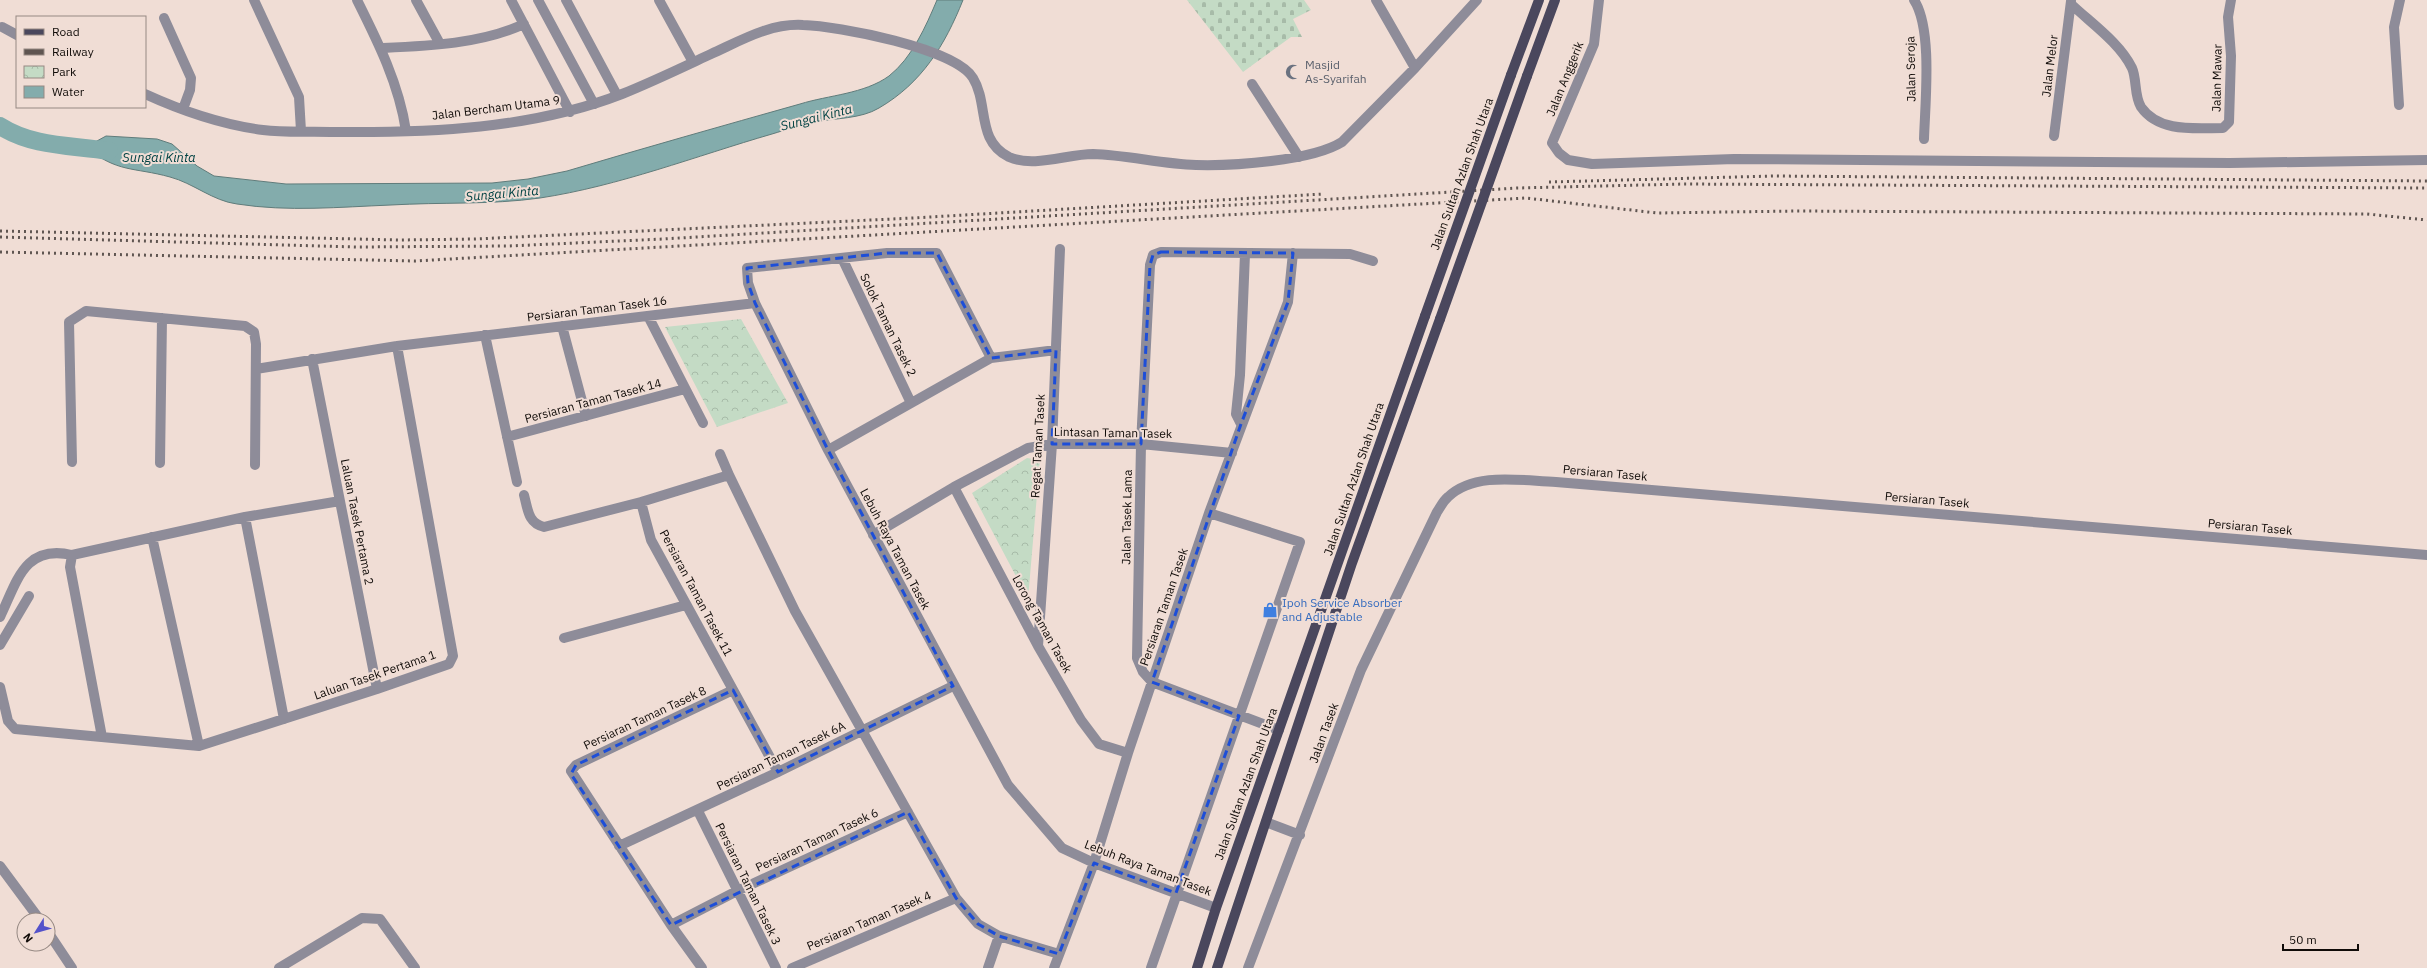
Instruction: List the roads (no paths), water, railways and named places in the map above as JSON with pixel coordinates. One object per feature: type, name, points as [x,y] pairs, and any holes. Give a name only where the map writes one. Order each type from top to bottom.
[{"type":"main road","name":"Jalan Sultan Azlan Shah Utara","points":[[1197,968],[1216,908],[1425,316],[1539,0]]},
{"type":"main road","points":[[1216,968],[1352,563],[1555,0]]},
{"type":"street","points":[[254,0],[299,98],[301,131]]},
{"type":"street","points":[[357,0],[381,48],[400,98],[406,131]]},
{"type":"street","points":[[416,0],[440,44]]},
{"type":"street","points":[[511,0],[570,112]]},
{"type":"street","points":[[538,0],[594,104]]},
{"type":"street","points":[[566,0],[617,95]]},
{"type":"street","points":[[659,0],[693,62]]},
{"type":"street","points":[[1376,0],[1415,68],[1477,0]]},
{"type":"street","name":"Jalan Anggerik","points":[[1599,0],[1594,44],[1552,143],[1559,153],[1568,160],[1592,164],[1734,159],[2230,163],[2427,160]]},
{"type":"street","name":"Jalan Seroja","points":[[1914,0],[1920,10],[1926,50],[1924,139]]},
{"type":"street","name":"Jalan Mawar","points":[[2071,2],[2124,56],[2133,69],[2141,106],[2161,124],[2186,128],[2223,128],[2229,122],[2231,56],[2228,17],[2231,0]]},
{"type":"street","points":[[2399,105],[2394,27],[2400,0]]},
{"type":"street","name":"Jalan Melor","points":[[2054,136],[2071,2]]},
{"type":"street","points":[[164,18],[191,78],[190,90],[183,109]]},
{"type":"street","points":[[381,48],[440,44],[506,33],[524,24]]},
{"type":"street","name":"Jalan Bercham Utama 9","points":[[146,94],[183,109],[263,130],[406,131],[458,129],[570,112],[617,95],[771,28],[801,24],[900,42],[942,56],[971,73],[981,98],[988,138],[999,151],[1011,158],[1038,160],[1092,154],[1196,165],[1299,157],[1330,150],[1342,142],[1415,68]]},
{"type":"street","points":[[2,27],[16,34]]},
{"type":"street","points":[[1252,84],[1299,157]]},
{"type":"street","name":"Regat Taman Tasek","points":[[1038,646],[1052,444],[1060,248]]},
{"type":"street","name":"Jalan Tasek Lama","points":[[1152,682],[1143,672],[1137,658],[1141,444],[1150,265],[1153,255],[1161,252],[1245,254]]},
{"type":"street","name":"Lebuh Raya Taman Tasek","points":[[991,358],[937,253],[887,253],[747,268],[748,283],[754,303],[828,450],[1008,785],[1057,844],[1094,863],[1216,908]]},
{"type":"street","name":"Persiaran Taman Tasek","points":[[1054,968],[1094,863],[1128,753],[1210,512],[1241,424],[1288,302],[1293,253]]},
{"type":"street","points":[[1241,424],[1236,414],[1240,375],[1245,254],[1350,254],[1373,261]]},
{"type":"street","name":"Solok Taman Tasek 2","points":[[842,258],[911,403]]},
{"type":"street","name":"Persiaran Taman Tasek 16","points":[[256,369],[312,359],[442,340],[754,303]]},
{"type":"street","points":[[72,462],[69,322],[86,310],[245,326],[254,332],[256,369],[255,465]]},
{"type":"street","points":[[648,316],[703,423]]},
{"type":"street","points":[[160,463],[162,318]]},
{"type":"street","points":[[562,326],[586,416]]},
{"type":"street","points":[[485,335],[517,482]]},
{"type":"street","name":"Laluan Tasek Pertama 1","points":[[0,687],[8,722],[15,729],[199,746],[449,664],[454,656],[397,346]]},
{"type":"street","points":[[828,450],[991,358],[1056,350]]},
{"type":"street","name":"Laluan Tasek Pertama 2","points":[[312,359],[376,689]]},
{"type":"street","points":[[1240,375],[1256,384]]},
{"type":"street","name":"Persiaran Taman Tasek 14","points":[[507,438],[685,389]]},
{"type":"street","name":"Lintasan Taman Tasek","points":[[873,535],[954,487],[1028,448],[1052,444],[1141,444],[1232,453]]},
{"type":"street","points":[[720,454],[780,581],[956,898],[978,924],[999,936],[1059,954]]},
{"type":"street","points":[[524,496],[531,519],[536,525],[544,527],[641,502],[729,475]]},
{"type":"street","name":"Persiaran Tasek","points":[[1437,512],[1448,497],[1474,484],[1490,480],[1556,482],[2427,555]]},
{"type":"street","name":"Lorong Taman Tasek","points":[[954,487],[1038,646],[1092,737],[1107,748],[1128,753]]},
{"type":"street","points":[[0,617],[29,561],[49,553],[72,555],[245,517],[340,502]]},
{"type":"street","name":"Persiaran Taman Tasek 11","points":[[641,502],[651,540],[778,772]]},
{"type":"street","points":[[1151,968],[1300,542],[1210,512]]},
{"type":"street","name":"Jalan Tasek","points":[[1248,968],[1300,835],[1361,670],[1437,512]]},
{"type":"street","points":[[245,517],[284,719]]},
{"type":"street","points":[[152,537],[199,746]]},
{"type":"street","points":[[72,555],[70,566],[102,737]]},
{"type":"street","points":[[0,645],[29,596]]},
{"type":"street","points":[[564,638],[686,605]]},
{"type":"street","points":[[1152,682],[1279,730]]},
{"type":"street","name":"Persiaran Taman Tasek 6A","points":[[619,846],[698,811],[954,686]]},
{"type":"street","name":"Persiaran Taman Tasek 8","points":[[619,846],[571,771],[576,765],[733,690]]},
{"type":"street","name":"Persiaran Taman Tasek 3","points":[[698,811],[776,968]]},
{"type":"street","name":"Persiaran Taman Tasek 6","points":[[671,925],[737,891],[908,812]]},
{"type":"street","points":[[1266,822],[1300,835]]},
{"type":"street","points":[[619,846],[671,925],[702,968]]},
{"type":"street","points":[[0,866],[34,912]]},
{"type":"street","name":"Persiaran Taman Tasek 4","points":[[792,968],[956,898]]},
{"type":"street","points":[[279,968],[290,965],[362,918],[380,920],[415,968]]},
{"type":"street","points":[[988,968],[999,936]]},
{"type":"street","points":[[56,944],[72,968]]},
{"type":"water","name":"Sungai Kinta","points":[[937,0],[963,0],[940,47],[920,75],[908,87],[872,112],[804,124],[657,170],[570,193],[521,200],[484,202],[275,208],[228,202],[211,196],[187,183],[170,177],[117,165],[107,161],[86,147],[106,136],[157,139],[172,144],[197,166],[214,176],[286,184],[492,183],[528,179],[567,171],[800,104],[869,87],[889,76],[905,60],[918,41]]},
{"type":"waterway","name":"Sungai Kinta","points":[[0,126],[13,133],[39,142],[109,151]]},
{"type":"railway","points":[[1549,182],[1773,176],[2427,181]]},
{"type":"railway","points":[[0,237],[356,247],[509,246],[663,239],[1518,188],[1684,184],[2427,188]]},
{"type":"railway","points":[[0,231],[400,240],[475,239],[913,218],[1323,194]]},
{"type":"railway","points":[[0,252],[415,261],[1526,198],[1657,213],[1797,211],[2367,214],[2427,220]]},
{"type":"place","name":"Masjid As-Syarifah","points":[[1293,72]]},
{"type":"place","name":"Ipoh Service Absorber and Adjustable","points":[[1270,610]]}]
